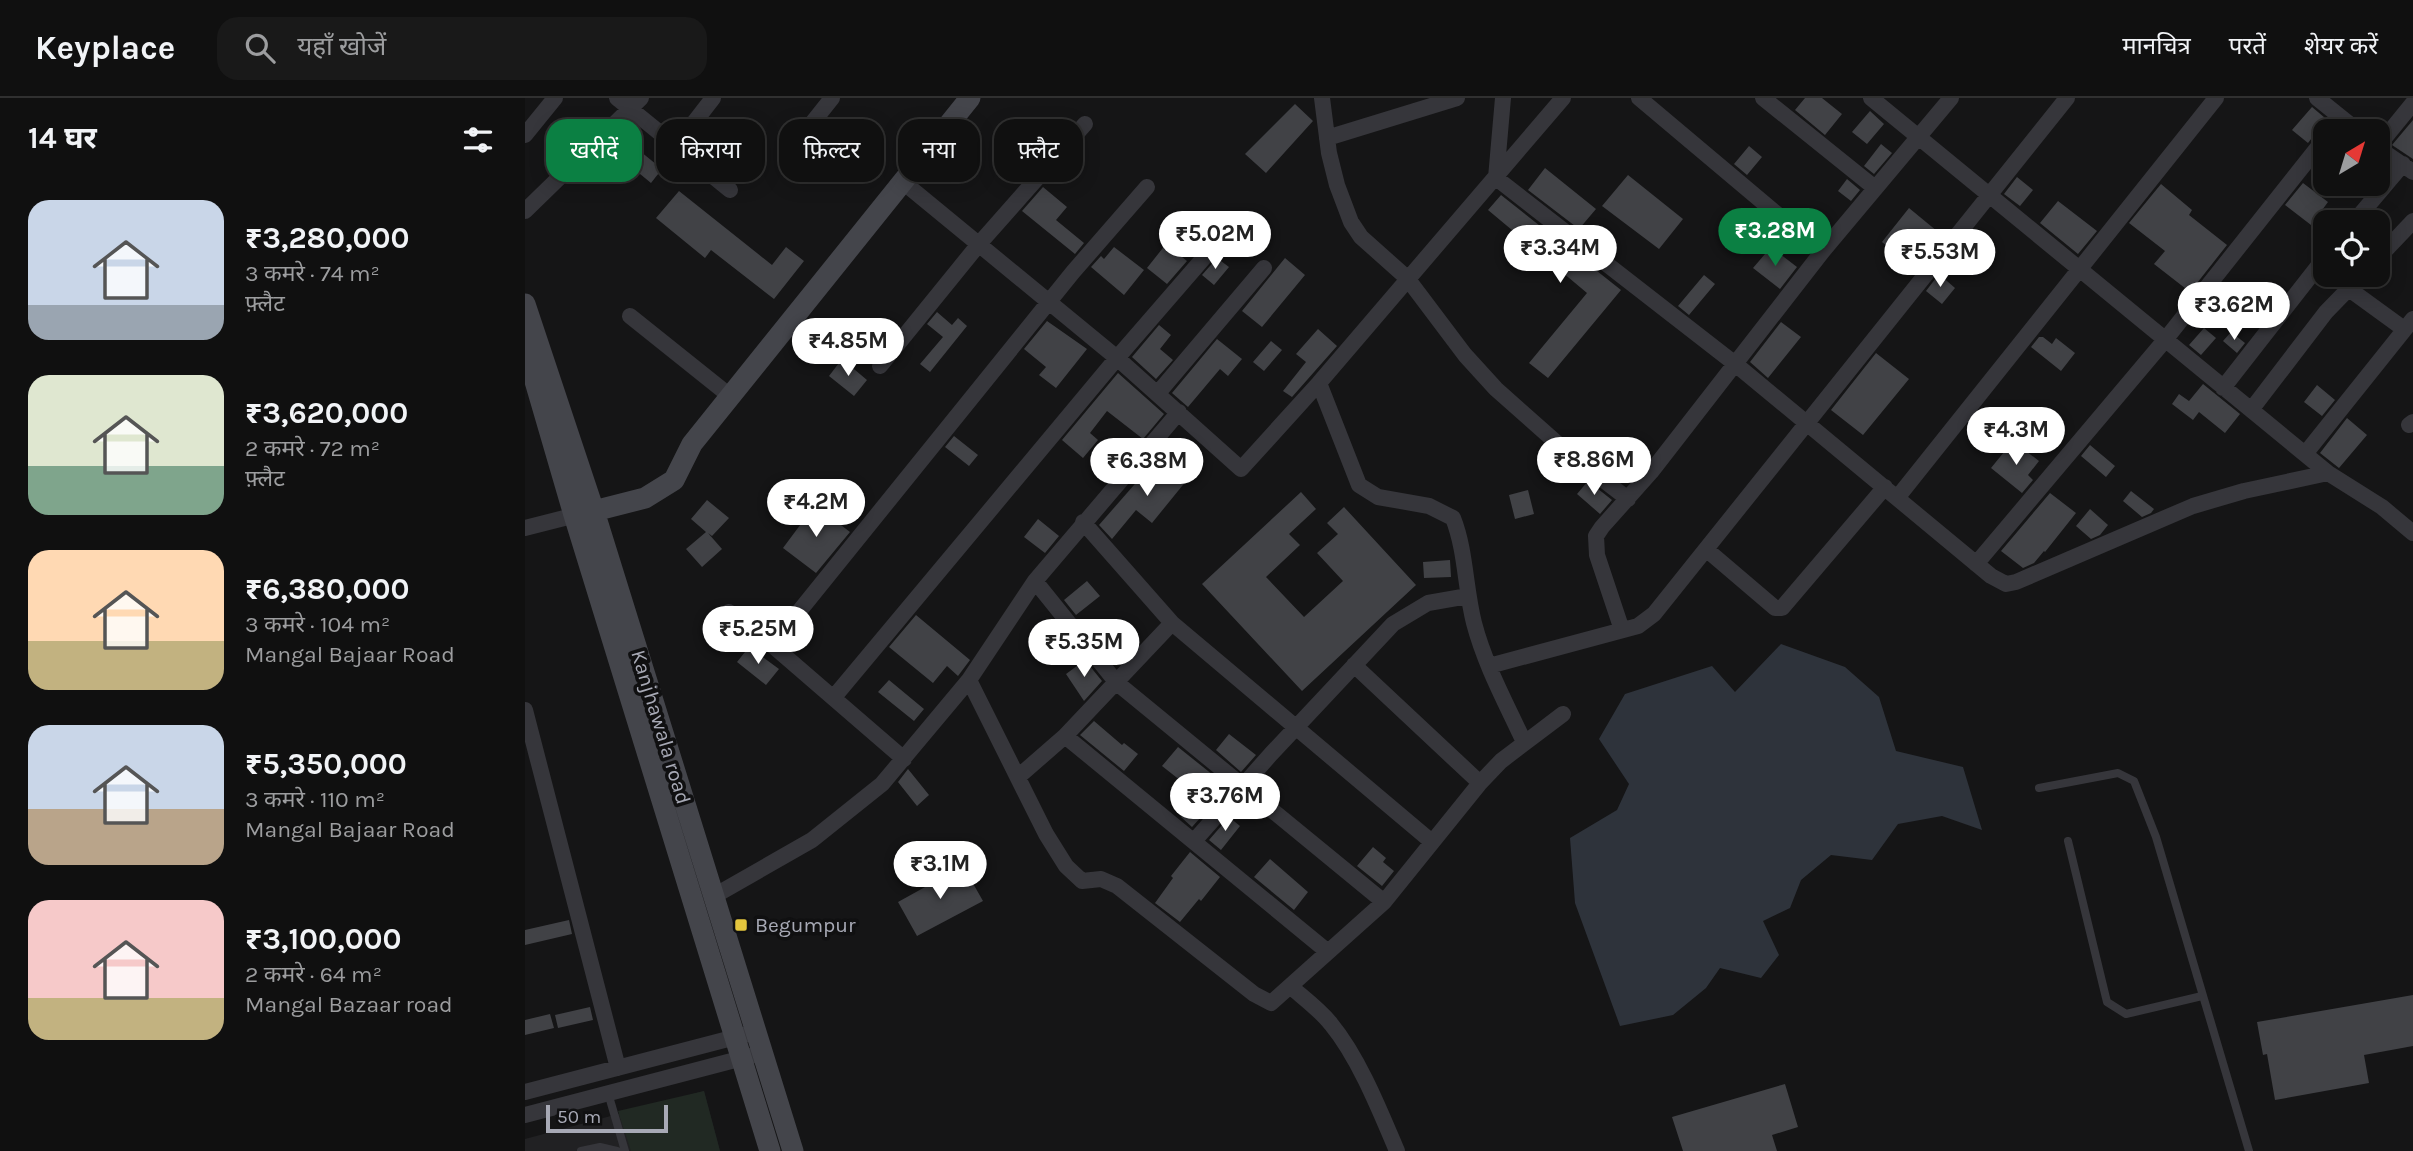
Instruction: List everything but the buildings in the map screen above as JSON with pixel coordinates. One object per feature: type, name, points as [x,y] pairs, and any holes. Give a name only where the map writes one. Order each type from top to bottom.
[{"type":"main road","points":[[953,119],[970,98]]},
{"type":"main road","points":[[584,513],[645,498],[674,480],[692,444],[903,182]]},
{"type":"main road","name":"Kanjhawala road","points":[[525,303],[584,513],[746,1035],[770,1151]]},
{"type":"main road","name":"Kanjhawala road","points":[[525,347],[714,896],[746,1035]]},
{"type":"main road","name":"Kanjhawala road","points":[[752,1056],[793,1151]]},
{"type":"street","points":[[525,135],[555,98]]},
{"type":"street","points":[[617,98],[636,104],[656,125]]},
{"type":"street","points":[[697,119],[713,98]]},
{"type":"street","points":[[815,119],[832,98]]},
{"type":"street","points":[[1322,98],[1337,185],[1351,222],[1361,237],[1406,278],[1465,355],[1496,389],[1567,452],[1628,499]]},
{"type":"street","points":[[1327,138],[1457,98]]},
{"type":"street","points":[[1496,178],[1503,98]]},
{"type":"street","points":[[903,182],[1117,358],[1241,468],[1319,383],[1406,278],[1563,98]]},
{"type":"street","points":[[1639,98],[1822,252]]},
{"type":"street","points":[[1763,98],[1875,188]]},
{"type":"street","points":[[1871,98],[2328,473],[2382,507],[2413,533]]},
{"type":"street","points":[[1622,630],[1597,555],[1595,542],[1602,527],[1651,472],[1822,252],[1951,98]]},
{"type":"street","points":[[1489,666],[1638,626],[1654,614],[2067,98]]},
{"type":"street","points":[[1707,550],[1775,608],[1782,608],[1891,492],[2078,269],[2216,98]]},
{"type":"street","points":[[2317,98],[2341,118]]},
{"type":"street","points":[[2391,131],[2413,103]]},
{"type":"street","points":[[525,211],[636,104]]},
{"type":"street","points":[[880,366],[979,244],[1085,124]]},
{"type":"street","points":[[1976,564],[2165,340],[2313,153]]},
{"type":"street","points":[[2366,210],[2408,168],[2391,156]]},
{"type":"street","points":[[1496,178],[1734,363],[1991,576],[2006,583],[2016,582],[2193,506],[2244,491],[2328,473]]},
{"type":"street","points":[[720,182],[730,190]]},
{"type":"street","points":[[772,645],[1049,302],[1147,187]]},
{"type":"street","points":[[2390,245],[2413,221]]},
{"type":"street","points":[[834,697],[1117,358],[1209,253]]},
{"type":"street","points":[[1158,393],[1263,268]]},
{"type":"street","points":[[2223,388],[2313,273]]},
{"type":"street","points":[[2251,410],[2326,312],[2349,289],[2408,324],[2305,454]]},
{"type":"street","points":[[630,316],[730,396]]},
{"type":"street","points":[[1319,383],[1359,485],[1378,497],[1429,506],[1453,518],[1460,539],[1468,596],[1489,666],[1524,742]]},
{"type":"street","points":[[714,896],[777,862],[831,827],[883,785],[969,680],[1035,581],[1179,412]]},
{"type":"street","points":[[525,528],[584,513]]},
{"type":"street","points":[[1083,522],[1173,623],[1432,842]]},
{"type":"street","points":[[1035,581],[1117,683],[1384,902]]},
{"type":"street","points":[[1195,840],[1373,643],[1406,613],[1428,603],[1468,596]]},
{"type":"street","points":[[729,612],[834,697],[904,759]]},
{"type":"street","points":[[1018,777],[1065,736],[1173,623]]},
{"type":"street","points":[[1354,665],[1480,783]]},
{"type":"street","points":[[969,680],[1056,852],[1073,876],[1082,881],[1108,881],[1117,886],[1262,1000],[1271,1003],[1291,988],[1384,902],[1480,783],[1524,742],[1563,714]]},
{"type":"street","points":[[525,710],[618,1068]]},
{"type":"street","points":[[1065,736],[1195,840],[1328,952]]},
{"type":"street","points":[[1291,988],[1333,1026],[1381,1113],[1397,1151]]},
{"type":"street","points":[[525,1092],[746,1035]]},
{"type":"street","points":[[525,1115],[752,1056]]},
{"type":"lane","points":[[2039,788],[2118,773],[2134,781],[2156,837],[2249,1151]]},
{"type":"lane","points":[[2068,841],[2107,1002],[2126,1014],[2202,996]]},
{"type":"lane","points":[[608,1093],[625,1151]]},
{"type":"lane","points":[[582,1151],[600,1147],[617,1151]]},
{"type":"shaded area","points":[[1781,644],[1845,667],[1879,697],[1896,751],[1963,767],[1982,830],[1942,816],[1898,824],[1872,860],[1831,855],[1801,880],[1790,908],[1763,921],[1779,955],[1761,978],[1720,968],[1706,988],[1673,1015],[1620,1026],[1575,903],[1570,838],[1617,810],[1629,784],[1599,739],[1625,694],[1712,666],[1735,692]]},
{"type":"shaded area","points":[[704,1091],[720,1151],[525,1151],[525,1139]]},
{"type":"shaded area","points":[[704,1091],[720,1151],[631,1151],[618,1111]]},
{"type":"place","name":"Begumpur","points":[[741,925]]}]
